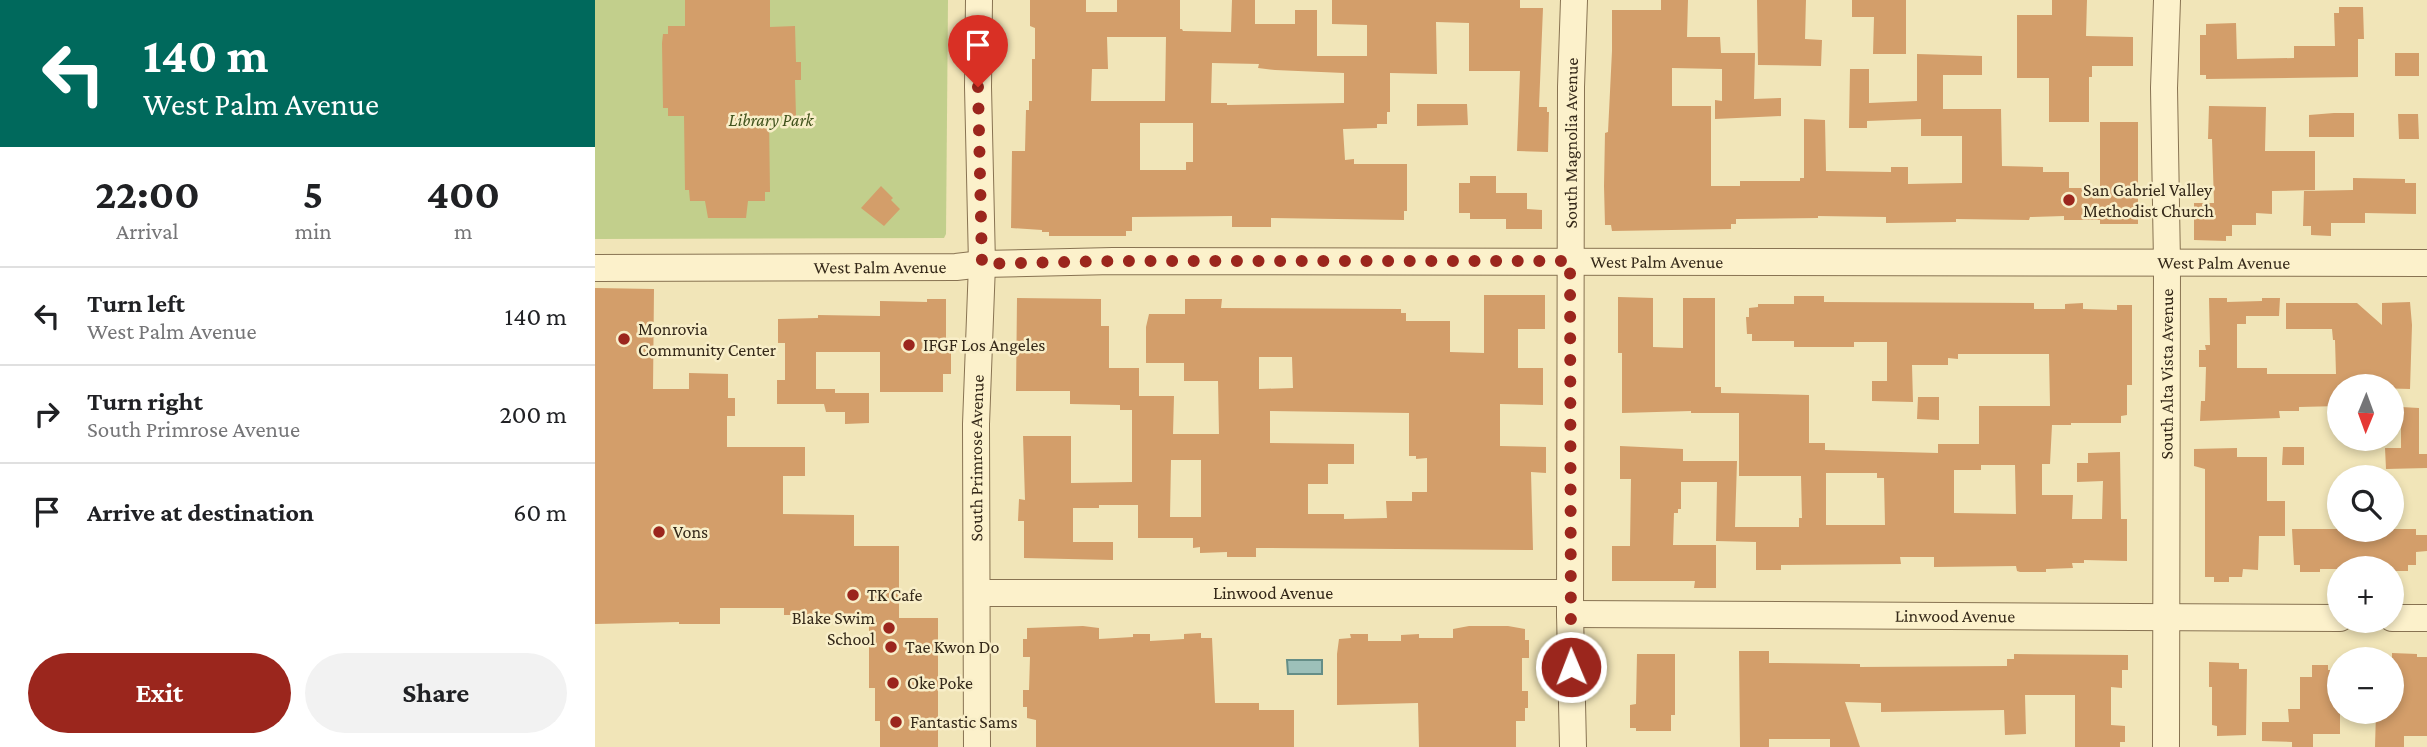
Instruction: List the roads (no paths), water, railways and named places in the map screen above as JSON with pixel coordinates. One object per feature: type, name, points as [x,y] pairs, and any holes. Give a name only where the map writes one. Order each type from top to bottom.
[{"type":"street","name":"South Primrose Avenue","points":[[977,747],[976,424],[982,264],[979,0]]},
{"type":"street","name":"South Magnolia Avenue","points":[[1573,747],[1570,604],[1570,261],[1574,0]]},
{"type":"street","name":"South Alta Vista Avenue","points":[[2166,747],[2168,262],[2164,88],[2167,0]]},
{"type":"street","name":"West Palm Avenue","points":[[595,268],[956,267],[1113,261],[2427,263]]},
{"type":"street","name":"Linwood Avenue","points":[[977,593],[2167,618],[2327,618]]},
{"type":"street","points":[[2404,618],[2427,618]]},
{"type":"water","points":[[1287,660],[1322,660],[1322,674],[1288,674]]},
{"type":"place","name":"San Gabriel Valley Methodist Church","points":[[2069,200]]},
{"type":"place","name":"Monrovia Community Center","points":[[624,339]]},
{"type":"place","name":"IFGF Los Angeles","points":[[909,345]]},
{"type":"place","name":"Vons","points":[[659,532]]},
{"type":"place","name":"TK Cafe","points":[[853,595]]},
{"type":"place","name":"Blake Swim School","points":[[889,628]]},
{"type":"place","name":"Tae Kwon Do","points":[[891,647]]},
{"type":"place","name":"Oke Poke","points":[[893,683]]},
{"type":"place","name":"Fantastic Sams","points":[[896,722]]},
{"type":"park label","name":"Library Park","points":[[771,120]]}]
